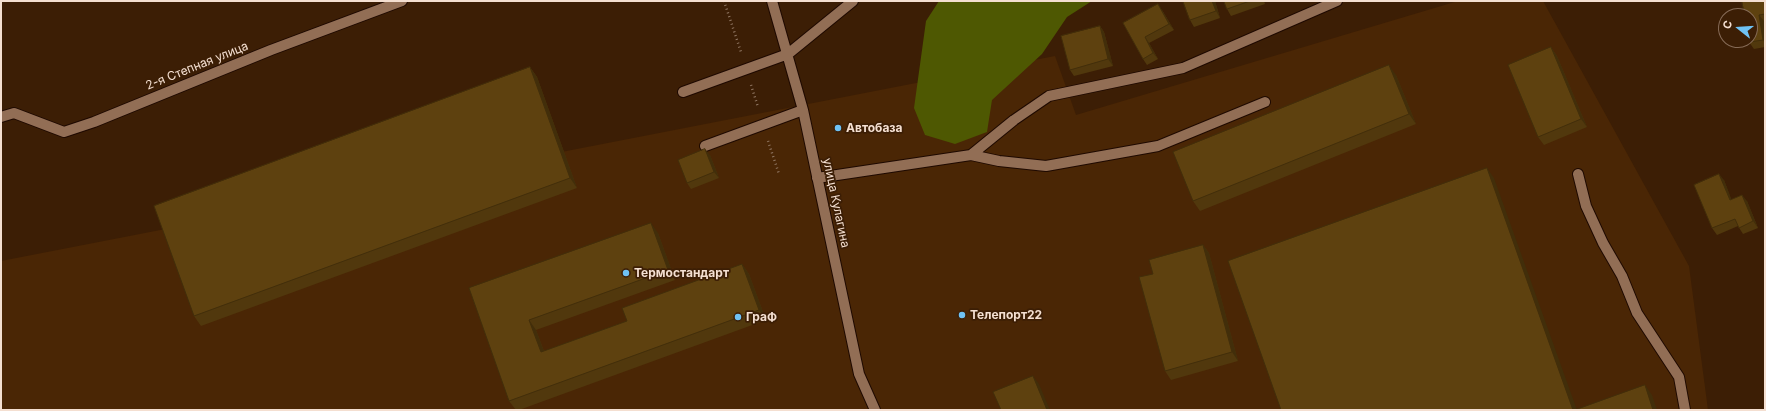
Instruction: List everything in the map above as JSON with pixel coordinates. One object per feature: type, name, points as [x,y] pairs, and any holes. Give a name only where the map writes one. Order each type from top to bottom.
[{"type":"street","name":"2-я Степная улица","points":[[1,117],[14,113],[64,132],[94,122],[271,50],[402,1]]},
{"type":"street","name":"улица Кулагина","points":[[772,1],[803,110],[859,374],[875,410]]},
{"type":"street","points":[[683,92],[788,54],[853,1]]},
{"type":"street","points":[[971,155],[1014,120],[1049,96],[1183,68],[1337,1]]},
{"type":"street","points":[[817,178],[971,155],[999,161],[1046,166],[1158,146],[1264,102]]},
{"type":"street","points":[[705,146],[803,110]]},
{"type":"street","points":[[1578,174],[1586,206],[1603,243],[1622,276],[1636,313],[1679,377],[1685,410]]},
{"type":"shaded area","points":[[1458,1],[1543,1],[1689,266],[1708,410],[1,410],[1,261],[1055,56],[1076,115]]},
{"type":"green space","points":[[939,1],[1092,1],[1067,17],[1042,54],[992,100],[987,132],[955,144],[925,135],[914,108],[926,21]]},
{"type":"building","points":[[1183,1],[1212,1],[1216,11],[1190,20]]},
{"type":"building","points":[[1224,1],[1250,1],[1227,9]]},
{"type":"building","points":[[1742,1],[1765,1],[1765,14],[1759,15],[1763,40],[1758,41],[1758,8],[1743,8]]},
{"type":"building","points":[[1158,4],[1169,24],[1145,37],[1153,53],[1143,59],[1123,23]]},
{"type":"building","points":[[1100,26],[1108,59],[1070,70],[1061,36]]},
{"type":"building","points":[[1551,47],[1581,119],[1538,137],[1508,65]]},
{"type":"building","points":[[1389,65],[1409,114],[1193,201],[1173,152]]},
{"type":"building","points":[[530,67],[570,178],[194,316],[154,206]]},
{"type":"building","points":[[705,149],[714,172],[687,183],[678,160]]},
{"type":"building","points":[[1487,168],[1573,410],[1281,410],[1228,261]]},
{"type":"building","points":[[1719,174],[1730,200],[1742,195],[1753,221],[1739,228],[1735,219],[1712,228],[1694,185]]},
{"type":"building","points":[[651,223],[668,270],[529,320],[541,352],[627,321],[622,308],[742,264],[759,310],[509,401],[469,288]]},
{"type":"building","points":[[1203,245],[1232,352],[1165,371],[1139,277],[1153,274],[1149,260]]},
{"type":"building","points":[[1033,376],[1047,410],[1001,410],[993,392]]},
{"type":"building","points":[[1645,385],[1653,410],[1575,410]]},
{"type":"place","name":"Автобаза","points":[[838,128]]},
{"type":"place","name":"Термостандарт","points":[[626,273]]},
{"type":"place","name":"Телепорт22","points":[[962,315]]},
{"type":"place","name":"ГраФ","points":[[738,317]]}]
